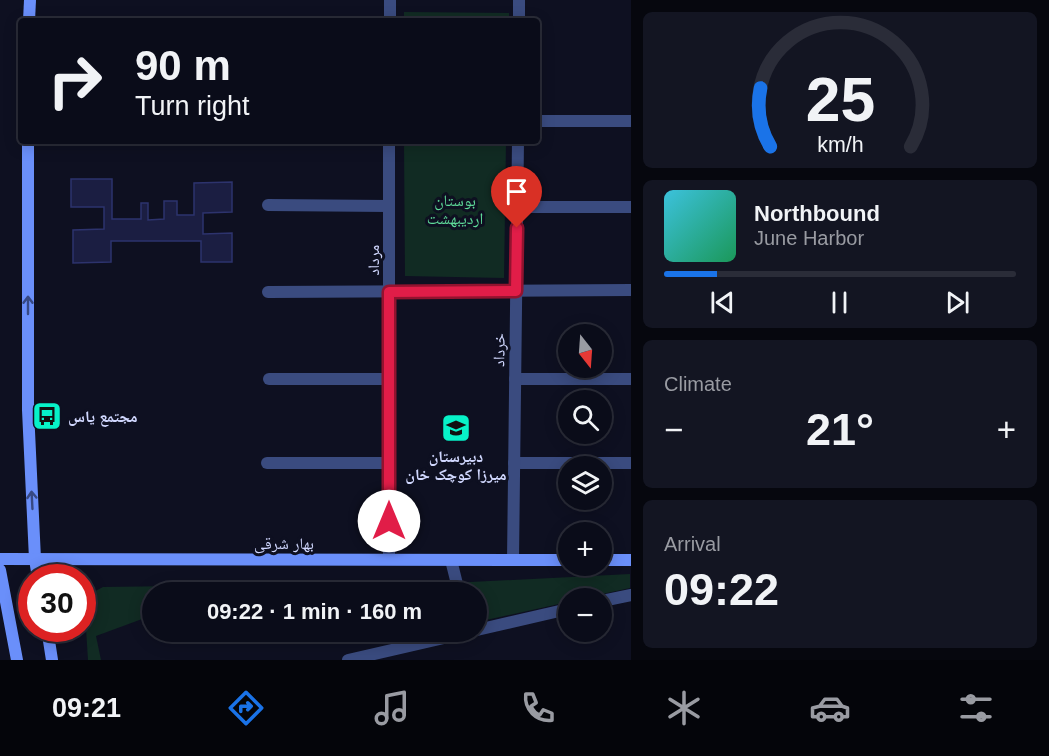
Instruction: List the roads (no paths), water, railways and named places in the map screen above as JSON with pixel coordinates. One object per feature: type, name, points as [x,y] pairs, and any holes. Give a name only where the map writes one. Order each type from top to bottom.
[{"type":"street","points":[[29,18],[30,0]]},
{"type":"street","points":[[390,0],[390,18]]},
{"type":"street","points":[[519,0],[519,18]]},
{"type":"street","points":[[540,121],[630,121]]},
{"type":"street","points":[[28,144],[28,410],[36,564]]},
{"type":"street","name":"مرداد","points":[[389,559],[390,144]]},
{"type":"street","name":"خرداد","points":[[513,560],[518,144]]},
{"type":"street","points":[[268,205],[389,206]]},
{"type":"street","points":[[517,207],[630,207]]},
{"type":"street","points":[[268,292],[630,290]]},
{"type":"street","points":[[269,379],[389,379]]},
{"type":"street","points":[[515,379],[630,379]]},
{"type":"street","points":[[267,463],[389,463]]},
{"type":"street","points":[[514,463],[630,463]]},
{"type":"street","name":"بهار شرقی","points":[[0,559],[558,560]]},
{"type":"street","points":[[451,560],[456,582]]},
{"type":"street","points":[[612,560],[630,560]]},
{"type":"street","points":[[0,570],[17,660]]},
{"type":"street","points":[[612,599],[630,595]]},
{"type":"street","points":[[487,628],[558,611]]},
{"type":"street","points":[[49,642],[52,660]]},
{"type":"street","points":[[348,660],[425,642]]},
{"type":"place","name":"مجتمع یاس","points":[[47,416]]},
{"type":"place","name":"دبیرستان میرزا کوچک خان","points":[[456,428]]},
{"type":"park label","name":"بوستان اردیبهشت","points":[[455,209]]}]
